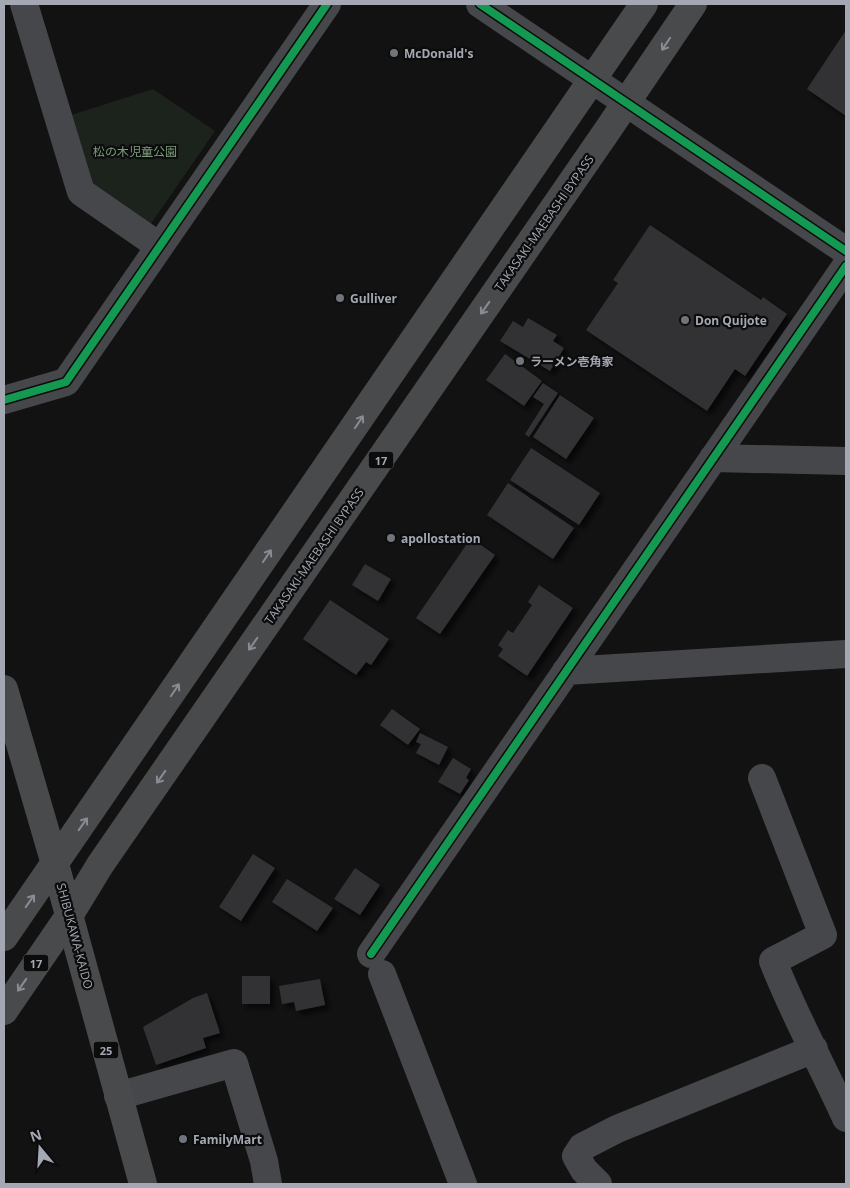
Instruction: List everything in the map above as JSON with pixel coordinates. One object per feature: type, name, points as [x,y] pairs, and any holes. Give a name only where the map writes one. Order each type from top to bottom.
[{"type":"main road","points":[[4,937],[56,864],[644,4]]},
{"type":"main road","name":"TAKASAKI-MAEBASHI BYPASS","points":[[4,1011],[69,916],[100,865],[626,104],[693,4]]},
{"type":"main road","name":"SHIBUKAWA-KAIDO","points":[[4,689],[56,864],[143,1184]]},
{"type":"street","points":[[24,4],[81,192],[159,246]]},
{"type":"street","points":[[4,400],[66,382],[327,4]]},
{"type":"street","points":[[480,4],[846,251]]},
{"type":"street","points":[[462,1184],[376,964],[566,671],[846,266]]},
{"type":"street","points":[[713,458],[846,461]]},
{"type":"street","points":[[566,671],[846,654]]},
{"type":"street","points":[[762,778],[823,935],[773,961],[791,1008],[814,1049],[846,1118]]},
{"type":"street","points":[[598,1184],[584,1170],[576,1156],[582,1147],[617,1129],[814,1049]]},
{"type":"street","points":[[118,1096],[234,1063],[264,1161],[268,1184]]},
{"type":"green space","name":"松の木児童公園","points":[[153,89],[215,131],[148,228],[90,188],[68,116]]},
{"type":"building","points":[[846,30],[846,116],[807,89]]},
{"type":"building","points":[[650,225],[761,300],[763,297],[787,314],[745,376],[735,369],[707,411],[586,330],[618,283],[613,280]]},
{"type":"building","points":[[528,318],[557,335],[553,341],[564,348],[550,371],[500,341],[513,321],[523,327]]},
{"type":"building","points":[[505,354],[542,381],[524,406],[486,380]]},
{"type":"building","points":[[543,383],[558,393],[529,437],[525,434],[544,404],[533,397]]},
{"type":"building","points":[[560,395],[594,418],[566,459],[533,437]]},
{"type":"building","points":[[531,448],[600,493],[579,525],[510,480]]},
{"type":"building","points":[[508,483],[574,528],[553,559],[487,515]]},
{"type":"building","points":[[471,538],[495,555],[440,634],[416,618]]},
{"type":"building","points":[[365,564],[391,579],[378,601],[352,585]]},
{"type":"building","points":[[539,585],[573,608],[527,676],[498,656],[503,649],[498,645],[508,630],[513,633],[532,605],[528,602]]},
{"type":"building","points":[[330,600],[389,639],[371,665],[366,662],[356,675],[303,639]]},
{"type":"building","points":[[392,709],[420,729],[408,745],[380,725]]},
{"type":"building","points":[[420,733],[448,747],[439,765],[416,753],[421,744],[416,742]]},
{"type":"building","points":[[453,758],[471,769],[466,778],[469,780],[460,794],[438,782]]},
{"type":"building","points":[[253,854],[275,868],[241,921],[219,907]]},
{"type":"building","points":[[355,868],[380,885],[360,915],[334,899]]},
{"type":"building","points":[[287,879],[333,908],[317,931],[272,902]]},
{"type":"building","points":[[242,976],[270,976],[270,1004],[242,1004]]},
{"type":"building","points":[[320,979],[325,1005],[296,1011],[294,1002],[282,1004],[279,986]]},
{"type":"building","points":[[207,993],[220,1033],[203,1038],[206,1048],[156,1065],[143,1027],[193,998]]},
{"type":"cycle path","points":[[4,400],[66,382],[327,4]]},
{"type":"cycle path","points":[[480,4],[846,251]]},
{"type":"cycle path","points":[[371,954],[846,266]]},
{"type":"place","name":"McDonald's","points":[[394,53]]},
{"type":"place","name":"Gulliver","points":[[340,298]]},
{"type":"place","name":"Don Quijote","points":[[685,320]]},
{"type":"place","name":"ラーメン壱角家","points":[[520,361]]},
{"type":"place","name":"apollostation","points":[[391,538]]},
{"type":"place","name":"FamilyMart","points":[[183,1139]]}]
